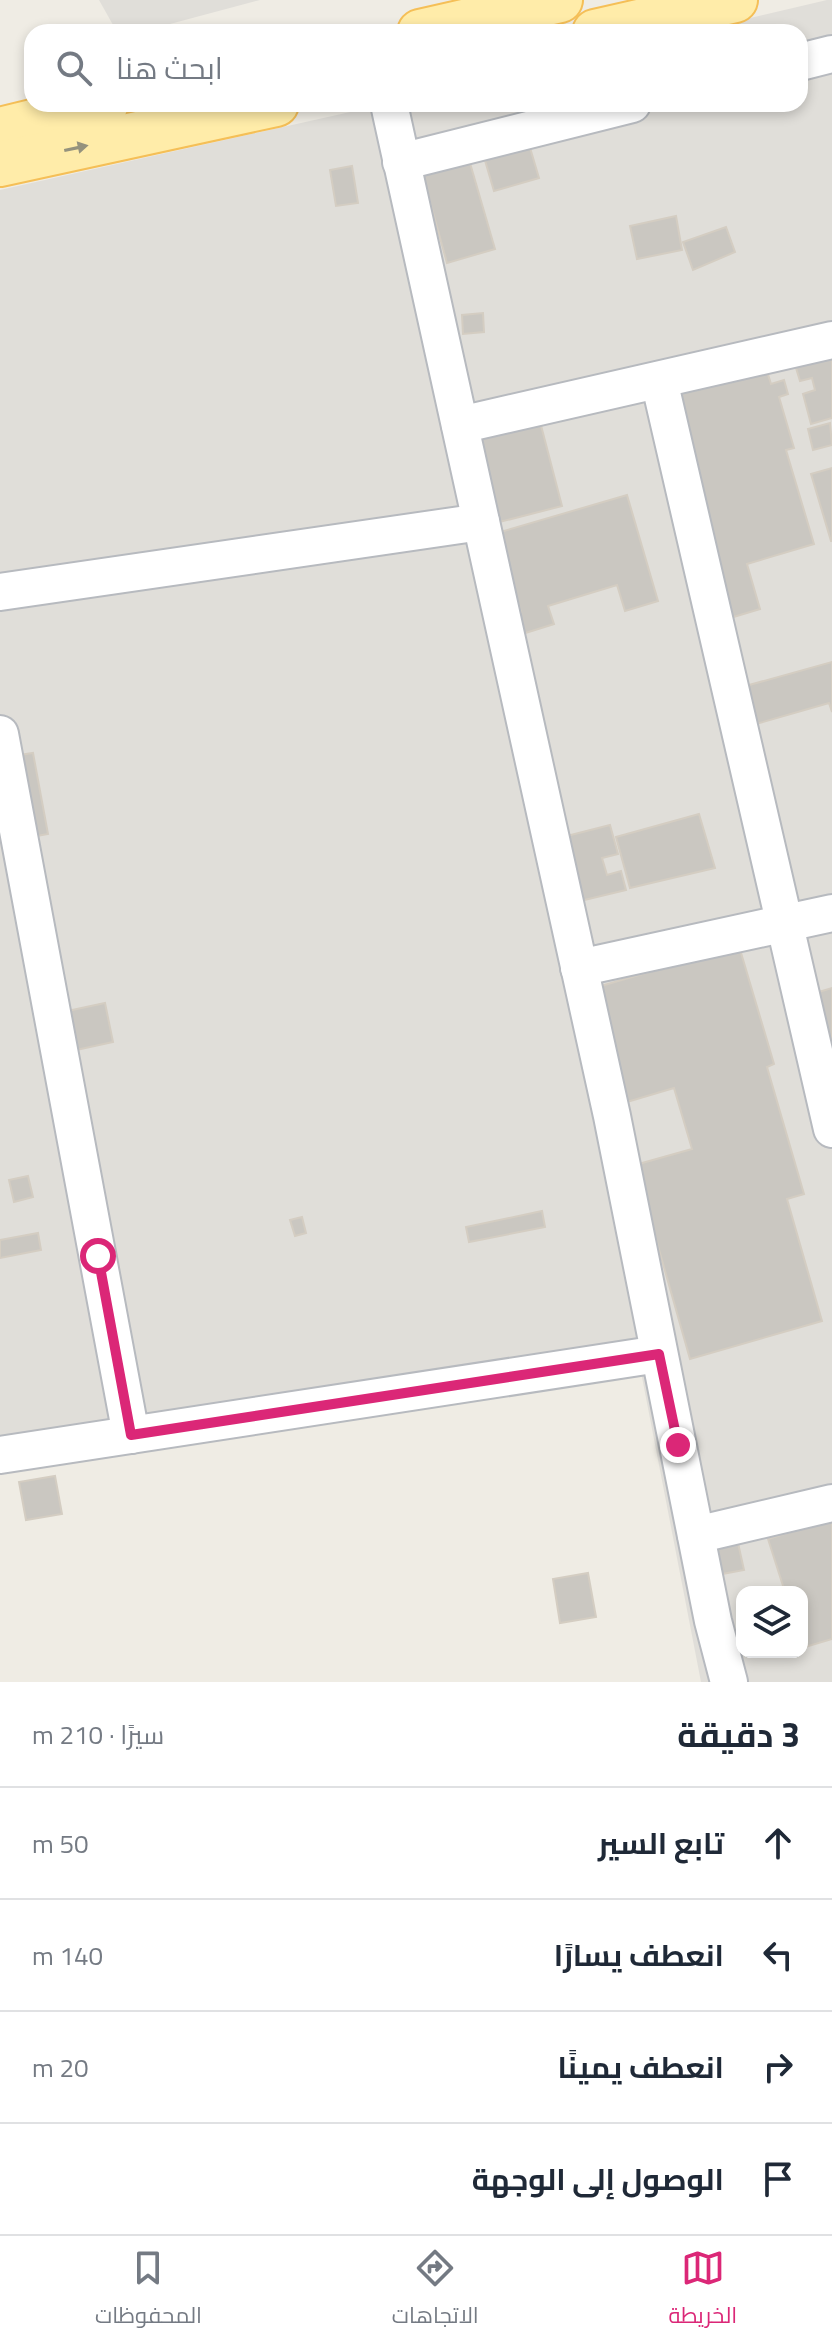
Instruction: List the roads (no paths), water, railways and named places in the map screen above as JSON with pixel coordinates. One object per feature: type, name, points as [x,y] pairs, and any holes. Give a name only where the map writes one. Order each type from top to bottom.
[{"type":"main road","points":[[455,24],[560,0]]},
{"type":"main road","points":[[630,24],[735,0]]},
{"type":"main road","points":[[0,95],[24,104]]},
{"type":"main road","points":[[46,112],[60,115]]},
{"type":"main road","points":[[0,130],[73,112]]},
{"type":"main road","points":[[0,164],[239,112]]},
{"type":"street","points":[[808,60],[832,54]]},
{"type":"street","points":[[391,112],[612,1116],[713,1621],[729,1682]]},
{"type":"street","points":[[401,162],[600,112]]},
{"type":"street","points":[[460,425],[832,340]]},
{"type":"street","points":[[659,380],[832,1129]]},
{"type":"street","points":[[0,592],[481,522]]},
{"type":"street","points":[[0,734],[9,839],[131,1435]]},
{"type":"street","points":[[579,968],[832,913]]},
{"type":"street","points":[[0,1455],[659,1354]]},
{"type":"street","points":[[696,1535],[832,1503]]}]
